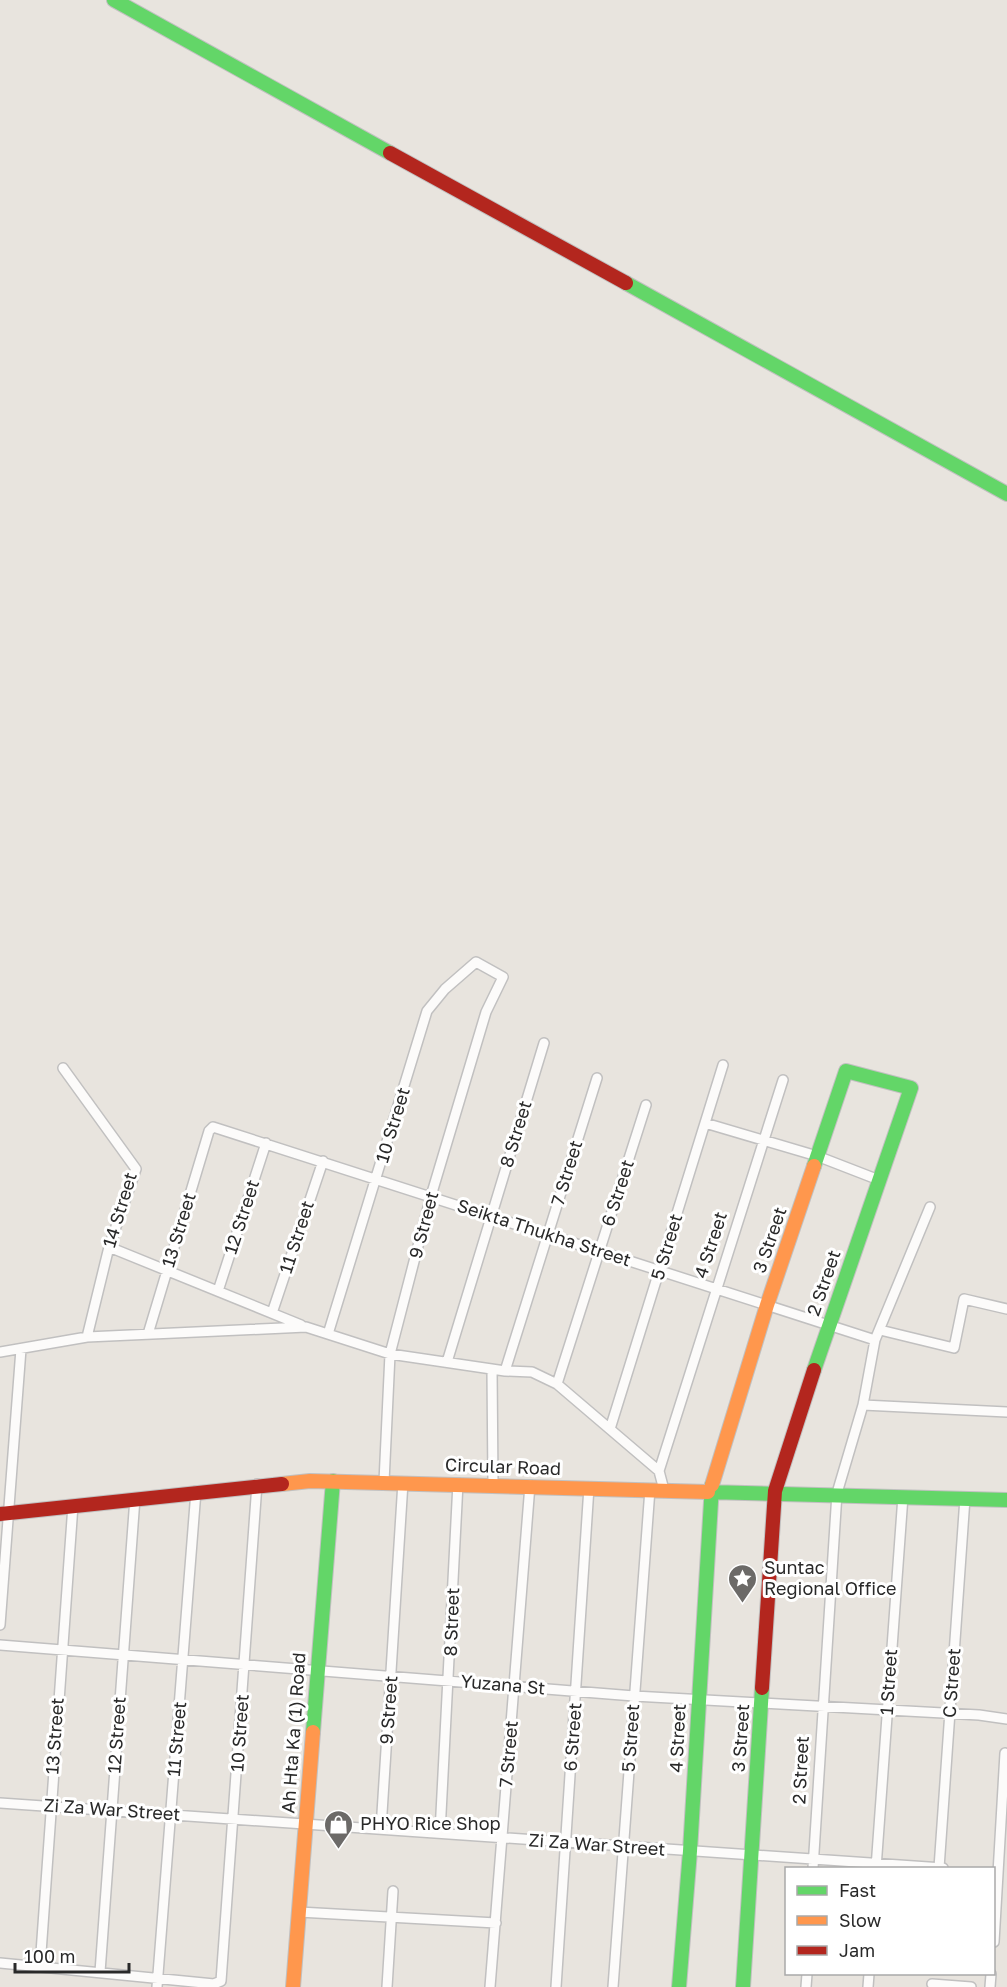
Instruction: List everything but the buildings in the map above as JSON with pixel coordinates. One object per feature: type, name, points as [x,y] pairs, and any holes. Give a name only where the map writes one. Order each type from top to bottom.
[{"type":"street","points":[[114,0],[1007,494]]},
{"type":"street","name":"10 Street","points":[[328,1334],[427,1011],[445,989],[476,962],[502,977]]},
{"type":"street","name":"9 Street","points":[[384,1482],[390,1354],[431,1196],[486,1012],[502,977]]},
{"type":"street","name":"8 Street","points":[[447,1362],[544,1043]]},
{"type":"street","name":"5 Street","points":[[610,1429],[723,1065]]},
{"type":"street","name":"14 Street","points":[[63,1068],[136,1169],[109,1247],[87,1337]]},
{"type":"street","name":"2 Street","points":[[775,1491],[828,1325],[911,1088],[846,1071]]},
{"type":"street","name":"3 Street","points":[[710,1491],[767,1305],[846,1071]]},
{"type":"street","name":"7 Street","points":[[505,1371],[597,1078]]},
{"type":"street","name":"4 Street","points":[[659,1471],[783,1080]]},
{"type":"street","name":"6 Street","points":[[557,1384],[646,1105]]},
{"type":"street","points":[[705,1123],[818,1156],[879,1180]]},
{"type":"street","name":"Seikta Thukha Street","points":[[213,1127],[875,1340]]},
{"type":"street","name":"13 Street","points":[[148,1334],[209,1131],[213,1127]]},
{"type":"street","name":"12 Street","points":[[218,1291],[266,1143]]},
{"type":"street","name":"11 Street","points":[[272,1313],[323,1161]]},
{"type":"street","points":[[837,1493],[862,1405],[875,1340],[930,1207]]},
{"type":"street","points":[[109,1247],[306,1327],[390,1354],[505,1371],[532,1372],[557,1384],[659,1471],[657,1490]]},
{"type":"street","points":[[879,1330],[954,1348],[964,1299],[1007,1309]]},
{"type":"street","points":[[0,1352],[87,1337],[306,1327]]},
{"type":"street","points":[[0,1625],[5,1513],[21,1349]]},
{"type":"street","points":[[492,1369],[493,1484]]},
{"type":"street","points":[[862,1405],[1007,1412]]},
{"type":"street","name":"Circular Road","points":[[5,1513],[257,1484],[333,1481],[775,1491],[1007,1500]]},
{"type":"street","name":"Ah Hta Ka (1) Road","points":[[293,1987],[333,1481]]},
{"type":"street","name":"9 Street","points":[[381,1829],[403,1482]]},
{"type":"street","name":"8 Street","points":[[440,1833],[450,1680],[458,1483]]},
{"type":"street","name":"10 Street","points":[[158,1977],[214,1984],[221,1981],[257,1484]]},
{"type":"street","name":"7 Street","points":[[490,1987],[530,1485]]},
{"type":"street","name":"6 Street","points":[[556,1987],[589,1487]]},
{"type":"street","name":"5 Street","points":[[613,1987],[634,1696],[657,1490]]},
{"type":"street","name":"11 Street","points":[[157,1987],[196,1491]]},
{"type":"street","name":"4 Street","points":[[679,1987],[690,1851],[710,1491]]},
{"type":"street","name":"3 Street","points":[[743,1987],[775,1491]]},
{"type":"street","name":"2 Street","points":[[813,1864],[837,1493]]},
{"type":"street","name":"1 Street","points":[[877,1866],[903,1496]]},
{"type":"street","name":"12 Street","points":[[100,1972],[135,1498]]},
{"type":"street","name":"C Street","points":[[941,1867],[949,1713],[965,1498]]},
{"type":"street","name":"13 Street","points":[[40,1967],[73,1505]]},
{"type":"street","name":"Yuzana St","points":[[0,1645],[634,1696],[949,1713],[1007,1719]]},
{"type":"street","points":[[995,1922],[1000,1872],[1005,1752]]},
{"type":"street","name":"Zi Za War Street","points":[[0,1803],[751,1855],[813,1864],[909,1867]]},
{"type":"street","points":[[387,1987],[393,1891]]},
{"type":"street","points":[[299,1912],[496,1923]]},
{"type":"street","points":[[0,1963],[158,1977]]},
{"type":"street","points":[[931,1986],[971,1987]]},
{"type":"traffic: fast","points":[[114,0],[390,153]]},
{"type":"traffic: fast","points":[[626,283],[1007,494]]},
{"type":"traffic: fast","points":[[814,1166],[846,1071],[911,1088],[814,1370]]},
{"type":"traffic: fast","points":[[313,1732],[333,1481]]},
{"type":"traffic: fast","points":[[679,1987],[690,1851],[712,1485]]},
{"type":"traffic: fast","points":[[708,1492],[1007,1500]]},
{"type":"traffic: fast","points":[[743,1987],[762,1688]]},
{"type":"traffic: slow","points":[[712,1485],[767,1305],[814,1166]]},
{"type":"traffic: slow","points":[[282,1484],[310,1481],[708,1492]]},
{"type":"traffic: slow","points":[[293,1987],[313,1732]]},
{"type":"traffic: jam","points":[[390,153],[626,283]]},
{"type":"traffic: jam","points":[[762,1688],[775,1491],[814,1370]]},
{"type":"traffic: jam","points":[[0,1514],[282,1484]]},
{"type":"place","name":"Suntac Regional Office","points":[[743,1604]]},
{"type":"place","name":"PHYO Rice Shop","points":[[339,1850]]}]
